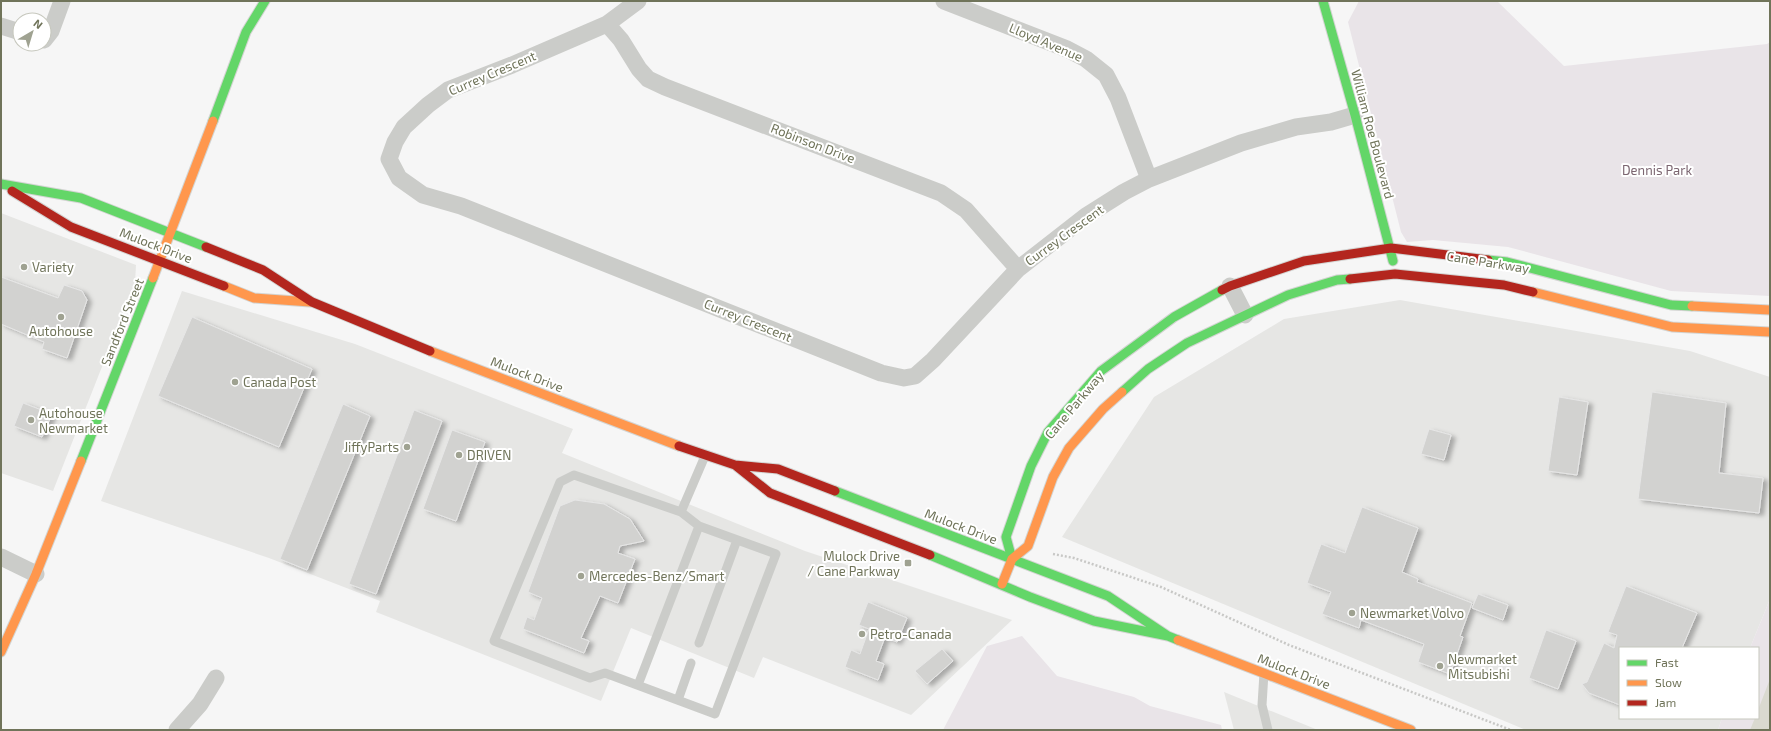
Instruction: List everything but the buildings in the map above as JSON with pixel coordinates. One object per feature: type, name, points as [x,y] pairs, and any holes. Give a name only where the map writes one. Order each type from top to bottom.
[{"type":"main road","name":"Sandford Street","points":[[1,652],[36,574],[171,233],[246,32],[265,1]]},
{"type":"main road","name":"William Roe Boulevard","points":[[1323,1],[1356,115],[1391,248],[1395,274]]},
{"type":"main road","name":"Mulock Drive","points":[[1,184],[81,198],[263,270],[312,302],[415,345],[705,456],[735,465],[778,469],[1108,596],[1168,636]]},
{"type":"main road","name":"Mulock Drive","points":[[1,184],[71,227],[160,260],[254,298],[312,302]]},
{"type":"main road","name":"Cane Parkway","points":[[1012,559],[1006,537],[1031,466],[1048,432],[1101,371],[1174,317],[1230,286],[1304,260],[1391,248],[1507,262],[1671,305],[1770,310]]},
{"type":"main road","name":"Cane Parkway","points":[[1002,584],[1012,559],[1028,546],[1053,477],[1068,448],[1103,410],[1148,369],[1187,342],[1288,295],[1337,280],[1395,274],[1504,285],[1672,327],[1770,332]]},
{"type":"main road","name":"Mulock Drive","points":[[735,465],[770,493],[1002,584],[1030,597],[1094,621],[1168,636],[1411,730]]},
{"type":"street","points":[[52,28],[62,1]]},
{"type":"street","name":"Currey Crescent","points":[[638,1],[607,24],[512,65],[448,90],[428,105],[404,127],[391,150],[389,159],[398,178],[423,195],[461,206],[881,373],[904,378],[915,376],[933,360],[1018,269],[1086,216],[1149,179],[1206,156],[1256,139],[1296,127],[1330,122],[1356,115]]},
{"type":"street","name":"Lloyd Avenue","points":[[944,1],[1067,49],[1086,59],[1106,75],[1118,98],[1149,179]]},
{"type":"street","name":"Robinson Drive","points":[[607,24],[621,40],[639,69],[648,79],[665,87],[942,193],[966,210],[1018,269]]},
{"type":"street","points":[[1,26],[12,29]]},
{"type":"street","points":[[1230,286],[1245,315]]},
{"type":"street","points":[[1,557],[36,574]]},
{"type":"street","points":[[178,730],[200,704],[216,678]]},
{"type":"lane","points":[[681,512],[705,456]]},
{"type":"lane","points":[[574,475],[681,512],[699,526],[776,554],[715,714],[605,673],[590,678],[494,642],[560,482],[574,475]]},
{"type":"lane","points":[[638,685],[699,526]]},
{"type":"lane","points":[[699,643],[737,540]]},
{"type":"lane","points":[[678,700],[691,663]]},
{"type":"lane","points":[[1264,673],[1262,705],[1268,730]]},
{"type":"path","points":[[1047,553],[1074,558],[1160,586],[1289,646],[1511,730]]},
{"type":"shaded area","points":[[1,213],[136,265],[135,283],[53,491],[1,473]]},
{"type":"shaded area","points":[[182,291],[355,344],[573,429],[562,453],[805,551],[1012,620],[911,715],[763,657],[754,678],[631,628],[601,701],[376,612],[380,601],[269,558],[101,501]]},
{"type":"shaded area","points":[[1400,300],[1690,351],[1770,377],[1770,599],[1750,647],[1619,647],[1619,719],[1722,719],[1718,730],[1526,730],[1062,537],[1154,397],[1284,319]]},
{"type":"shaded area","points":[[1770,679],[1770,730],[1750,730],[1755,719],[1759,719],[1759,707]]},
{"type":"shaded area","points":[[1224,692],[1318,730],[1234,730]]},
{"type":"green space","name":"Dennis Park","points":[[1359,1],[1497,1],[1564,66],[1767,44],[1770,42],[1770,296],[1671,291],[1508,247],[1433,240],[1407,242],[1401,232],[1348,22]]},
{"type":"green space","points":[[1770,599],[1770,730],[1718,730],[1722,719],[1759,719],[1759,647],[1750,647]]},
{"type":"green space","points":[[1022,636],[1057,676],[1134,697],[1150,706],[1221,725],[1222,730],[943,730],[987,646]]},
{"type":"traffic: fast","points":[[213,121],[246,32],[265,1]]},
{"type":"traffic: fast","points":[[1323,1],[1355,115],[1393,261]]},
{"type":"traffic: fast","points":[[1,184],[81,198],[206,247]]},
{"type":"traffic: fast","points":[[1488,260],[1507,262],[1671,305],[1692,306]]},
{"type":"traffic: fast","points":[[81,461],[153,278]]},
{"type":"traffic: fast","points":[[1122,392],[1148,369],[1187,343],[1288,295],[1337,280],[1350,279]]},
{"type":"traffic: fast","points":[[1012,559],[1006,537],[1031,466],[1048,432],[1101,371],[1174,317],[1222,290]]},
{"type":"traffic: fast","points":[[835,491],[1108,596],[1168,636]]},
{"type":"traffic: fast","points":[[930,555],[1030,597],[1094,621],[1168,636],[1178,640]]},
{"type":"traffic: slow","points":[[153,278],[213,121]]},
{"type":"traffic: slow","points":[[224,286],[254,298],[310,302]]},
{"type":"traffic: slow","points":[[1533,292],[1672,327],[1770,332]]},
{"type":"traffic: slow","points":[[1692,306],[1770,310]]},
{"type":"traffic: slow","points":[[430,351],[679,446]]},
{"type":"traffic: slow","points":[[1002,584],[1012,559],[1028,546],[1053,477],[1069,448],[1103,409],[1122,392]]},
{"type":"traffic: slow","points":[[1,652],[36,574],[81,461]]},
{"type":"traffic: slow","points":[[1178,640],[1411,730]]},
{"type":"traffic: jam","points":[[12,191],[71,227],[224,286]]},
{"type":"traffic: jam","points":[[206,247],[263,270],[312,302],[430,351]]},
{"type":"traffic: jam","points":[[1222,290],[1304,261],[1391,248],[1488,260]]},
{"type":"traffic: jam","points":[[1350,279],[1395,274],[1504,285],[1533,292]]},
{"type":"traffic: jam","points":[[679,446],[735,465],[778,469],[835,491]]},
{"type":"traffic: jam","points":[[735,465],[770,493],[930,555]]},
{"type":"place","name":"Variety","points":[[24,267]]},
{"type":"place","name":"Autohouse","points":[[61,317]]},
{"type":"place","name":"Canada Post","points":[[235,382]]},
{"type":"place","name":"Autohouse Newmarket","points":[[31,420]]},
{"type":"place","name":"JiffyParts","points":[[407,447]]},
{"type":"place","name":"DRIVEN","points":[[459,455]]},
{"type":"place","name":"Mulock Drive / Cane Parkway","points":[[908,563]]},
{"type":"place","name":"Mercedes-Benz/Smart","points":[[581,576]]},
{"type":"place","name":"Newmarket Volvo","points":[[1352,613]]},
{"type":"place","name":"Petro-Canada","points":[[862,634]]},
{"type":"place","name":"Newmarket Mitsubishi","points":[[1440,666]]}]
